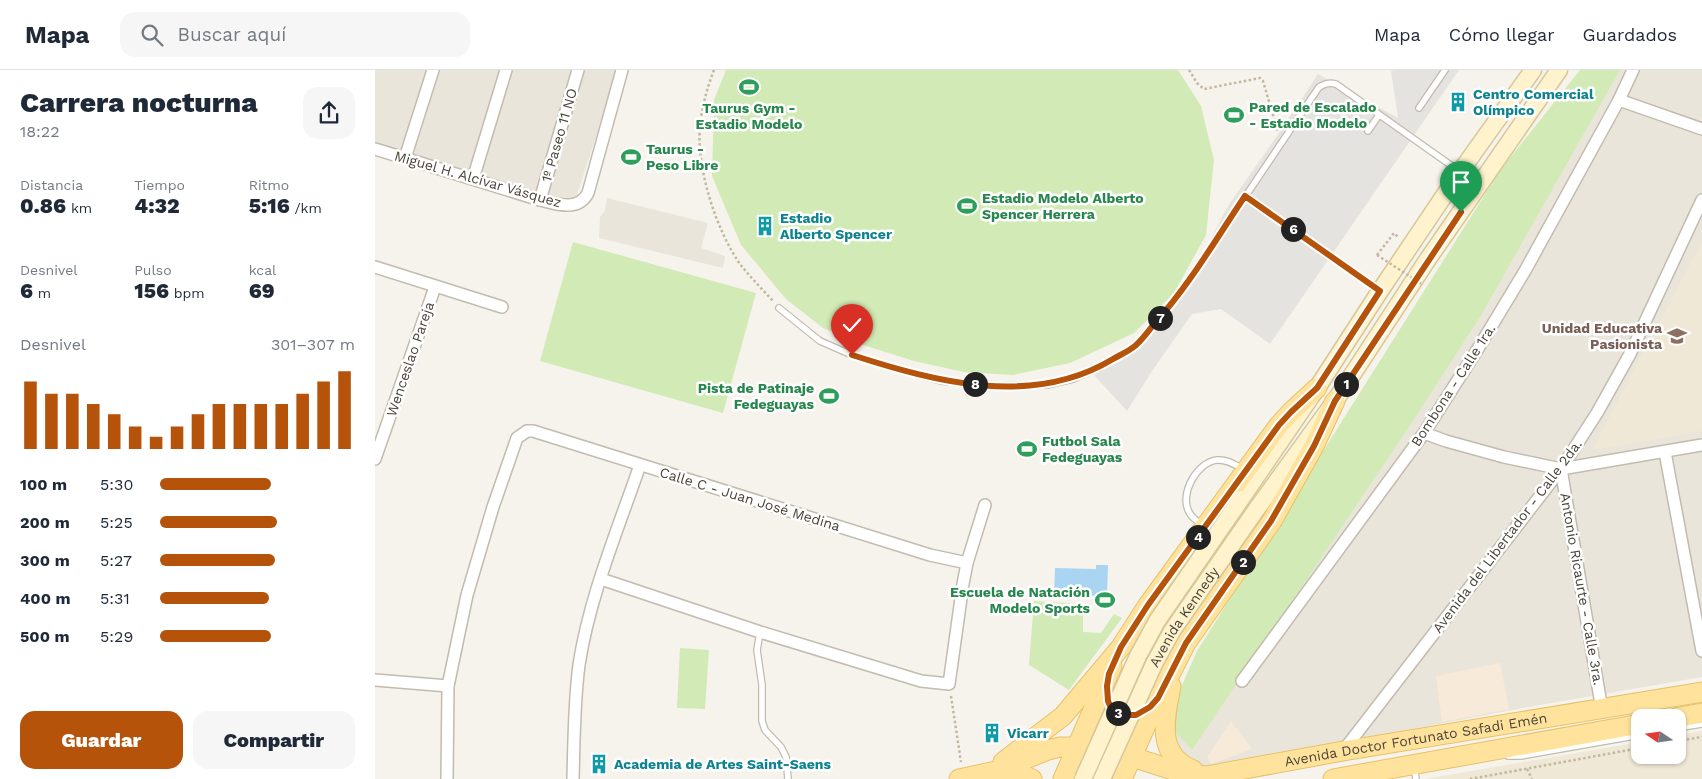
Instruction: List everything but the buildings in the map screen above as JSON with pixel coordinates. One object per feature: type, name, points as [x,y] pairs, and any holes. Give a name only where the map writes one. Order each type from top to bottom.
[{"type":"main road","name":"Avenida Kennedy","points":[[1083,779],[1138,656],[1157,621],[1317,388],[1460,172],[1533,70]]},
{"type":"main road","name":"Avenida Kennedy","points":[[1102,779],[1171,630],[1255,510],[1335,401],[1428,259],[1559,70]]},
{"type":"main road","points":[[993,772],[1063,716],[1121,647],[1148,605],[1279,425],[1317,388]]},
{"type":"main road","points":[[1122,779],[1158,698],[1186,643],[1271,521],[1314,446],[1335,401]]},
{"type":"main road","points":[[1186,643],[1173,678],[1164,726],[1170,754],[1187,768],[1207,776]]},
{"type":"main road","points":[[1063,779],[1121,647]]},
{"type":"main road","points":[[1109,674],[1107,686],[1108,701],[1111,708],[1118,713],[1136,715],[1150,707],[1158,698]]},
{"type":"main road","name":"Avenida Doctor Fortunato Safadi Emén","points":[[993,772],[1048,750],[1060,747],[1078,747],[1102,749],[1190,776],[1207,776],[1343,751],[1602,710],[1702,692]]},
{"type":"main road","points":[[1686,716],[1702,712]]},
{"type":"main road","name":"Avenida Doctor Fortunato Safadi Emén","points":[[1333,779],[1415,772],[1474,754],[1631,726]]},
{"type":"main road","points":[[962,778],[993,772],[1021,774],[1032,779]]},
{"type":"street","points":[[405,158],[433,70]]},
{"type":"street","points":[[473,179],[506,70]]},
{"type":"street","name":"1º Paseo 11 NO","points":[[540,200],[578,70]]},
{"type":"street","name":"Miguel H. Alcívar Vásquez","points":[[375,149],[540,200],[564,206],[573,206],[581,203],[587,193],[622,70]]},
{"type":"street","name":"Bombona - Calle 1ra.","points":[[1242,680],[1424,433],[1526,269],[1619,100],[1633,70]]},
{"type":"street","points":[[1619,100],[1702,129]]},
{"type":"street","name":"Avenida del Libertador - Calle 2da.","points":[[1343,751],[1561,469],[1597,413],[1630,354],[1702,200]]},
{"type":"street","points":[[375,268],[502,307]]},
{"type":"street","name":"Wenceslao Pareja","points":[[375,459],[435,287]]},
{"type":"street","name":"Calle C - Juan José Medina","points":[[448,686],[467,595],[493,507],[517,438],[527,431],[533,431],[930,555],[967,563]]},
{"type":"street","points":[[1424,433],[1504,457],[1561,469],[1702,445]]},
{"type":"street","points":[[1665,452],[1702,651]]},
{"type":"street","points":[[573,779],[575,695],[579,663],[601,579],[640,465]]},
{"type":"street","name":"Antonio Ricaurte - Calle 3ra.","points":[[1561,469],[1602,710]]},
{"type":"street","points":[[601,579],[761,632],[921,681],[949,684],[957,620],[967,563],[985,505]]},
{"type":"street","points":[[375,680],[448,686],[447,779]]},
{"type":"lane","points":[[1419,108],[1445,70]]},
{"type":"lane","points":[[779,308],[820,341],[852,355],[892,368],[941,381],[985,386],[1047,385],[1073,378],[1098,368],[1135,346],[1177,298],[1319,87],[1327,83],[1336,84],[1460,172]]},
{"type":"lane","points":[[1368,131],[1379,115]]},
{"type":"lane","points":[[1245,196],[1380,291]]},
{"type":"lane","points":[[1205,527],[1188,511],[1187,499],[1190,484],[1197,474],[1206,465],[1217,460],[1228,462],[1245,471]]},
{"type":"lane","points":[[761,632],[757,650],[762,685],[762,721],[765,730],[781,747],[786,758],[789,779]]},
{"type":"lane","points":[[1686,727],[1702,724]]},
{"type":"lane","points":[[1474,754],[1521,756],[1631,737]]},
{"type":"path","points":[[714,70],[707,88],[700,127],[702,164],[708,194],[723,234],[740,262],[779,308]]},
{"type":"path","points":[[1189,70],[1197,83],[1204,89],[1260,78],[1263,81],[1281,143]]},
{"type":"path","points":[[1410,247],[1394,233],[1377,255],[1423,285]]},
{"type":"path","points":[[949,684],[962,778]]},
{"type":"path","points":[[1686,740],[1702,737]]},
{"type":"path","points":[[1470,779],[1631,750]]},
{"type":"path","points":[[1526,767],[1532,779]]},
{"type":"shaded area","points":[[375,70],[618,70],[573,207],[375,147]]},
{"type":"shaded area","points":[[1459,70],[1270,344],[1221,309],[1192,314],[1127,411],[1094,375],[1134,343],[1170,308],[1198,263],[1228,206],[1318,74],[1398,118],[1391,71]]},
{"type":"shaded area","points":[[1593,70],[1702,70],[1702,677],[1523,708],[1216,767],[1200,767],[1184,760],[1172,734]]},
{"type":"shaded area","points":[[607,198],[708,223],[701,248],[725,256],[723,268],[599,238],[600,217],[605,211]]},
{"type":"shaded area","name":"Unidad Educativa Pasionista","points":[[1702,241],[1702,431],[1592,450]]},
{"type":"shaded area","points":[[1500,663],[1509,709],[1442,722],[1436,676]]},
{"type":"shaded area","points":[[1231,721],[1252,749],[1211,764],[1207,757]]},
{"type":"shaded area","points":[[1702,731],[1702,779],[1425,779],[1631,744],[1631,764],[1686,764],[1686,734]]},
{"type":"green space","name":"Estadio Modelo Alberto Spencer Herrera","points":[[726,70],[1178,70],[1201,106],[1214,160],[1206,235],[1174,293],[1134,333],[1070,363],[1013,375],[964,372],[914,361],[866,346],[823,328],[786,299],[741,245],[712,176],[714,100]]},
{"type":"green space","points":[[1580,70],[1620,70],[1480,317],[1405,433],[1192,750],[1174,731],[1179,692],[1197,651],[1501,169]]},
{"type":"green space","points":[[573,242],[756,293],[723,413],[540,361]]},
{"type":"green space","points":[[1034,601],[1083,604],[1083,632],[1101,633],[1114,614],[1122,618],[1069,690],[1029,665]]},
{"type":"green space","points":[[680,648],[709,650],[705,709],[677,708]]},
{"type":"water","points":[[1096,565],[1108,565],[1107,596],[1054,595],[1055,568],[1096,569]]},
{"type":"place","name":"Taurus Gym - Estadio Modelo","points":[[749,87]]},
{"type":"place","name":"Centro Comercial Olímpico","points":[[1458,102]]},
{"type":"place","name":"Pared de Escalado - Estadio Modelo","points":[[1234,115]]},
{"type":"place","name":"Taurus - Peso Libre","points":[[631,157]]},
{"type":"place","name":"Estadio Modelo Alberto Spencer Herrera","points":[[967,206]]},
{"type":"place","name":"Estadio Alberto Spencer","points":[[765,226]]},
{"type":"place","name":"Unidad Educativa Pasionista","points":[[1677,336]]},
{"type":"place","name":"Pista de Patinaje Fedeguayas","points":[[829,396]]},
{"type":"place","name":"Futbol Sala Fedeguayas","points":[[1027,449]]},
{"type":"place","name":"Escuela de Natación Modelo Sports","points":[[1105,600]]},
{"type":"place","name":"Vicarr","points":[[992,733]]},
{"type":"place","name":"Academia de Artes Saint-Saens","points":[[599,764]]},
{"type":"route","points":[[852,355],[941,381],[993,386],[1047,385],[1073,378],[1098,368],[1135,346],[1177,298],[1245,196],[1380,291],[1317,388],[1291,412],[1265,443],[1148,605],[1121,647],[1109,674],[1107,686],[1108,701],[1111,708],[1118,713],[1129,716],[1136,715],[1150,707],[1158,698],[1186,643],[1271,521],[1314,446],[1335,401],[1461,212]]}]
